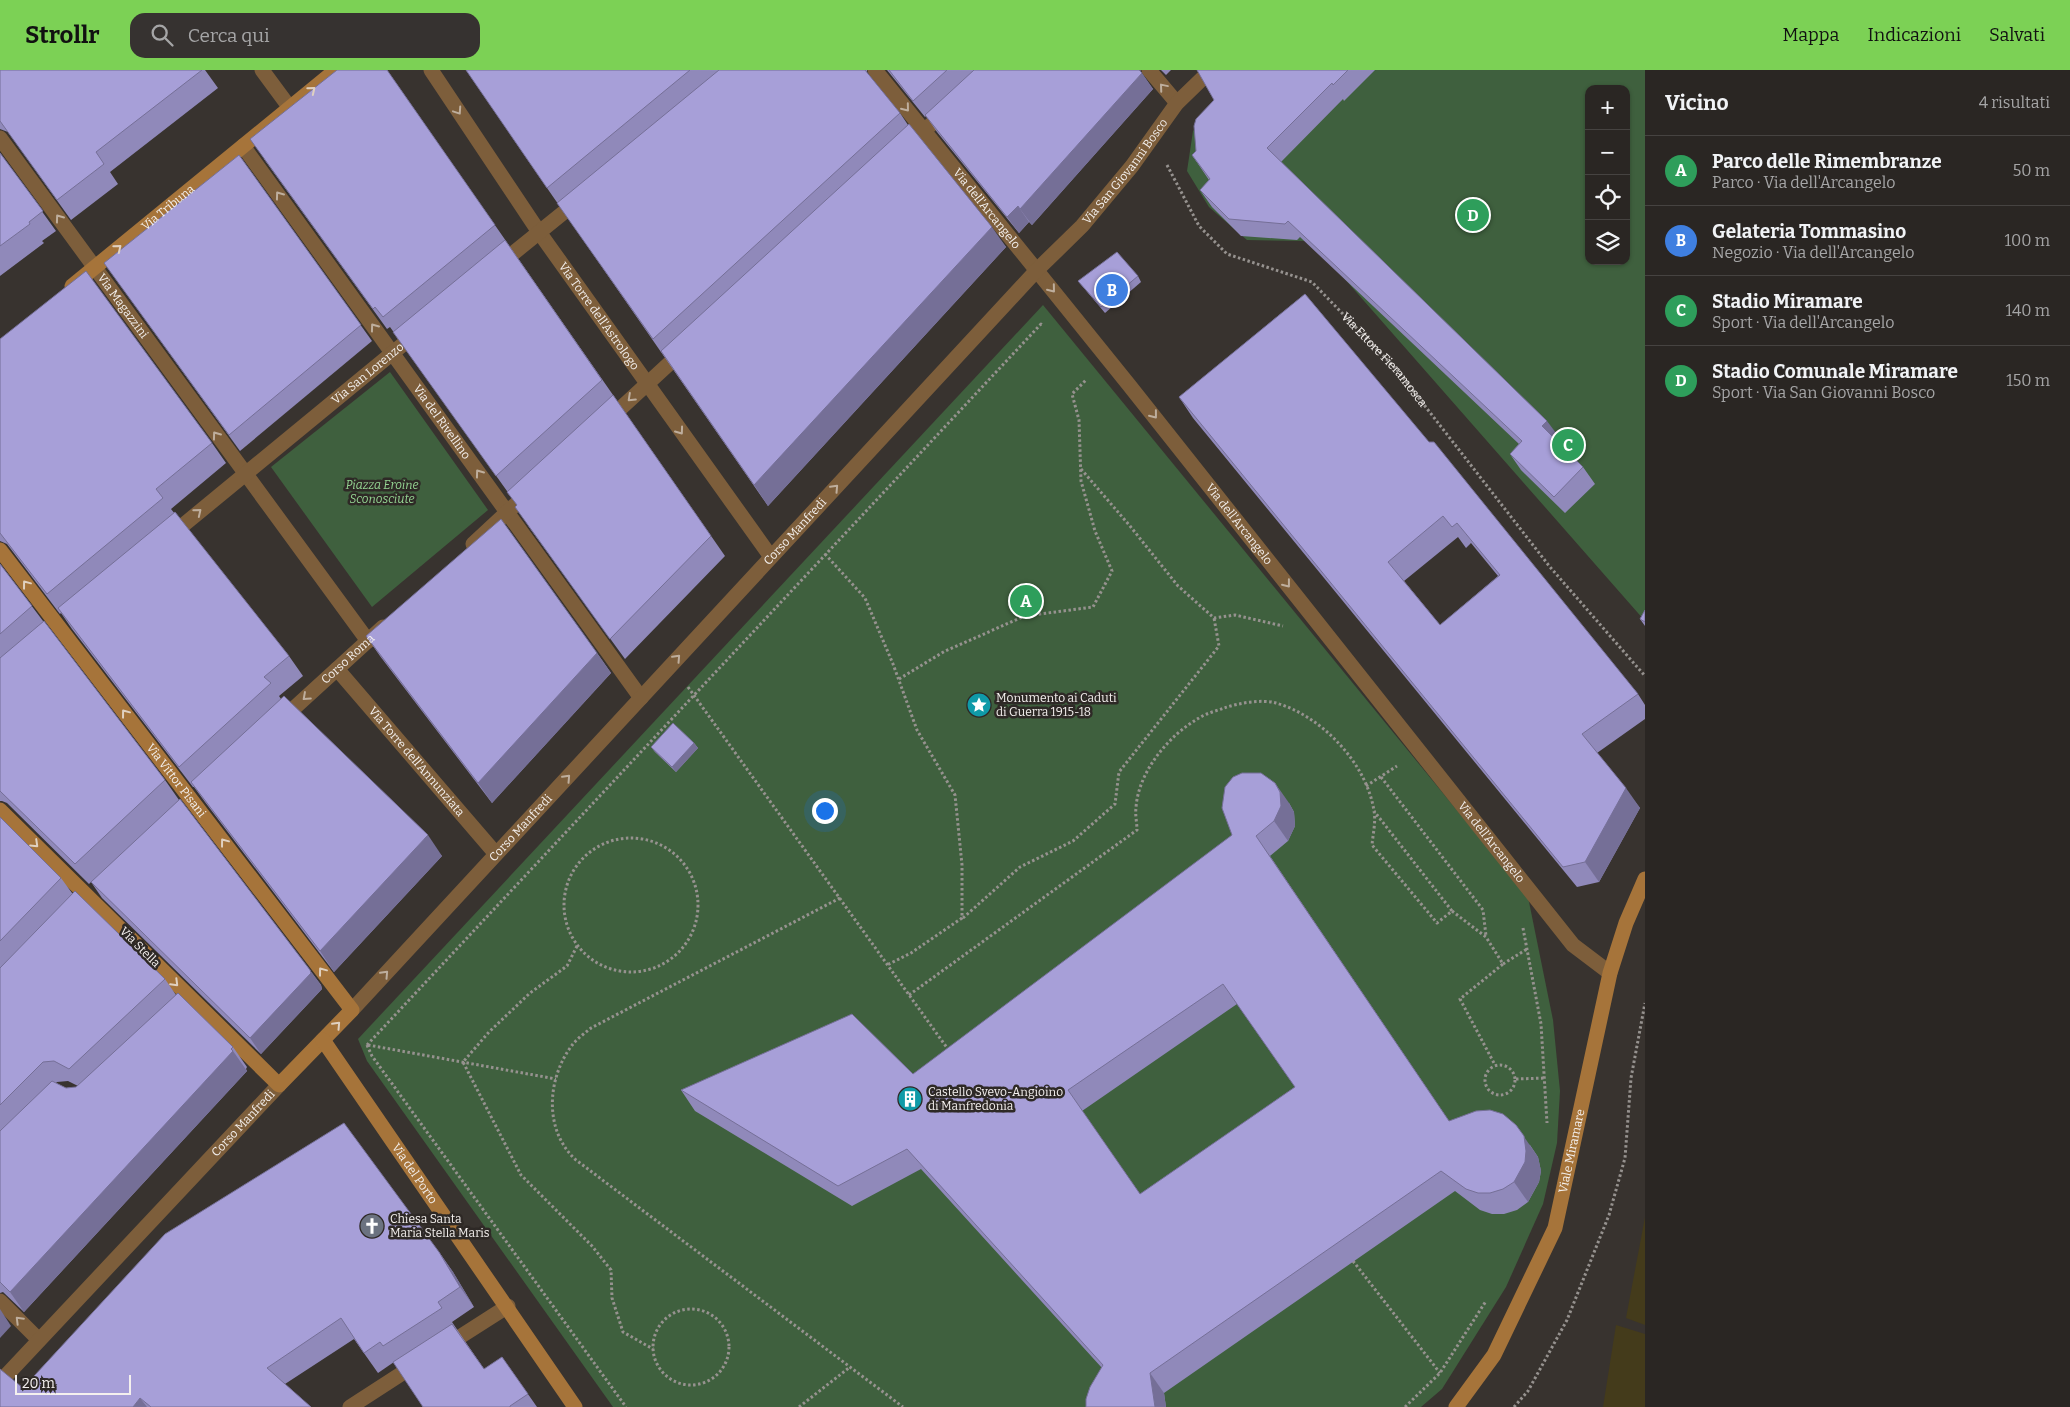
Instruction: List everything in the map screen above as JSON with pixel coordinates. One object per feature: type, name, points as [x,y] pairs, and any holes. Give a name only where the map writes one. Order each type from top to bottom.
[{"type":"street","points":[[262,70],[290,108]]},
{"type":"street","name":"Via Tribuna","points":[[64,293],[336,70]]},
{"type":"street","name":"Via Torre dell'Astrologo","points":[[431,70],[539,232],[771,557]]},
{"type":"street","name":"Via dell'Arcangelo","points":[[875,70],[1037,270],[1573,945],[1610,973]]},
{"type":"street","points":[[1149,70],[1176,103]]},
{"type":"street","name":"Via San Giovanni Bosco","points":[[1037,270],[1082,226],[1132,166],[1176,103],[1211,70]]},
{"type":"street","points":[[893,158],[961,97]]},
{"type":"street","name":"Via Magazzini","points":[[0,138],[244,474]]},
{"type":"street","name":"Via del Rivellino","points":[[243,146],[640,698]]},
{"type":"street","points":[[485,277],[592,189]]},
{"type":"street","name":"Corso Manfredi","points":[[0,1382],[352,1010],[1037,270]]},
{"type":"street","name":"Via San Lorenzo","points":[[159,544],[431,321]]},
{"type":"street","points":[[598,429],[697,338]]},
{"type":"street","points":[[244,474],[368,641]]},
{"type":"street","points":[[463,553],[542,480]]},
{"type":"street","name":"Via Vittor Pisani","points":[[0,550],[63,623],[192,801],[352,1010]]},
{"type":"street","name":"Corso Roma","points":[[272,728],[397,614]]},
{"type":"street","points":[[44,640],[63,623]]},
{"type":"street","name":"Via Torre dell'Annunziata","points":[[337,669],[496,854]]},
{"type":"street","points":[[178,814],[206,788]]},
{"type":"street","name":"Via Stella","points":[[0,810],[279,1085]]},
{"type":"street","name":"Viale Miramare","points":[[1459,1404],[1494,1354],[1555,1228],[1610,973],[1626,923],[1645,879]]},
{"type":"street","points":[[76,911],[103,884]]},
{"type":"street","points":[[178,1013],[192,1000]]},
{"type":"street","name":"Via del Porto","points":[[324,1040],[508,1306],[575,1407]]},
{"type":"street","points":[[0,1301],[38,1340]]},
{"type":"street","points":[[350,1407],[508,1306]]},
{"type":"path","name":"Via Ettore Fieramosca","points":[[1168,155],[1167,164],[1199,226],[1228,254],[1312,282],[1397,370],[1550,567],[1645,676]]},
{"type":"path","points":[[367,1045],[1041,324],[1047,331]]},
{"type":"path","points":[[1081,372],[1093,387]]},
{"type":"path","points":[[899,679],[945,651],[1025,616],[1092,607],[1112,571],[1095,531],[1081,481],[1079,420],[1072,394],[1087,379]]},
{"type":"path","points":[[887,965],[911,953],[962,918],[1020,867],[1073,841],[1115,804],[1119,772],[1219,646],[1214,618],[1178,586],[1080,468]]},
{"type":"path","points":[[826,554],[865,598],[899,679],[917,730],[955,795],[962,865],[962,918]]},
{"type":"path","points":[[1214,618],[1235,615],[1292,628]]},
{"type":"path","points":[[671,665],[694,694],[951,1053]]},
{"type":"path","points":[[908,995],[1137,830],[1136,806],[1146,774],[1155,759],[1174,737],[1200,717],[1238,704],[1276,703],[1305,716],[1335,738],[1355,761],[1374,811],[1452,911],[1486,936],[1503,964]]},
{"type":"path","points":[[1366,786],[1403,762]]},
{"type":"path","points":[[1381,777],[1483,910],[1486,936]]},
{"type":"path","points":[[1374,811],[1372,845],[1437,923],[1452,911]]},
{"type":"path","points":[[637,838],[658,843],[677,855],[690,872],[698,894],[698,916],[690,937],[682,949],[658,967],[636,973],[614,971],[593,962],[577,946],[566,927],[562,905],[566,883],[577,863],[593,848],[614,839],[637,838]]},
{"type":"path","points":[[840,898],[590,1028],[574,1043],[556,1079],[552,1108],[555,1128],[567,1151],[903,1407]]},
{"type":"path","points":[[1521,920],[1541,1024],[1547,1127]]},
{"type":"path","points":[[463,1062],[489,1032],[530,994],[567,966],[577,946]]},
{"type":"path","points":[[1495,1065],[1460,999],[1503,964],[1526,949]]},
{"type":"path","points":[[1514,1407],[1528,1392],[1567,1320],[1609,1215],[1625,1158],[1631,1078],[1645,1003]]},
{"type":"path","points":[[367,1045],[556,1079]]},
{"type":"path","points":[[367,1045],[372,1056],[626,1407]]},
{"type":"path","points":[[463,1062],[521,1175],[592,1246],[611,1270],[612,1298],[622,1332],[653,1349],[656,1362],[662,1372],[673,1380],[685,1384],[697,1384],[714,1376],[725,1362],[728,1351],[725,1333],[715,1318],[693,1309],[680,1310],[669,1316],[660,1325],[654,1336],[653,1349]]},
{"type":"path","points":[[1495,1065],[1506,1065],[1513,1070],[1516,1079],[1513,1089],[1507,1094],[1497,1095],[1488,1090],[1485,1083],[1485,1075],[1495,1065]]},
{"type":"path","points":[[1516,1079],[1545,1078]]},
{"type":"path","points":[[1353,1261],[1440,1373],[1459,1404]]},
{"type":"path","points":[[1405,1407],[1440,1373],[1490,1294]]},
{"type":"path","points":[[799,1407],[850,1367]]},
{"type":"green space","points":[[1253,70],[1645,70],[1645,621],[1336,269],[1308,241],[1247,240],[1209,207],[1187,171],[1193,131]]},
{"type":"green space","points":[[1043,305],[1528,897],[1553,1020],[1560,1091],[1557,1143],[1543,1204],[1506,1287],[1442,1389],[1421,1407],[613,1407],[367,1061],[358,1039]]},
{"type":"green space","name":"Piazza Eroine Sconosciute","points":[[390,372],[488,510],[372,607],[271,467]]},
{"type":"sand","points":[[1645,1217],[1645,1325],[1626,1318]]},
{"type":"sand","points":[[1616,1325],[1645,1334],[1645,1407],[1603,1407]]},
{"type":"building","points":[[0,70],[202,70],[96,152],[104,164],[57,200],[0,121]]},
{"type":"building","points":[[337,70],[387,70],[495,225],[383,317],[375,307],[373,309],[250,139]]},
{"type":"building","points":[[466,70],[690,70],[547,188]]},
{"type":"building","points":[[719,70],[865,70],[900,113],[653,339],[557,203]]},
{"type":"building","points":[[889,70],[947,70],[913,101]]},
{"type":"building","points":[[974,70],[1139,70],[1142,73],[1020,209],[1018,206],[1007,217],[925,115]]},
{"type":"building","points":[[1197,70],[1348,70],[1333,85],[1332,83],[1267,148],[1547,421],[1542,426],[1583,467],[1554,497],[1510,454],[1522,441],[1288,221],[1285,224],[1229,219],[1200,190],[1210,179],[1192,155],[1196,151],[1194,126],[1196,119],[1214,100]]},
{"type":"building","points":[[909,124],[992,227],[754,485],[661,351]]},
{"type":"building","points":[[0,153],[43,211],[29,222],[30,224],[0,246]]},
{"type":"building","points":[[239,155],[361,325],[229,435],[104,263]]},
{"type":"building","points":[[505,240],[602,380],[496,476],[393,332]]},
{"type":"building","points":[[1117,252],[1138,276],[1101,307],[1078,281]]},
{"type":"building","points":[[86,271],[212,443],[156,489],[163,498],[47,594],[0,533],[0,339]]},
{"type":"building","points":[[1305,294],[1429,442],[1434,442],[1638,694],[1582,734],[1626,788],[1585,862],[1563,867],[1179,397]],"holes":[[[1443,516],[1452,527],[1457,523],[1500,575],[1440,625],[1388,562]]]},
{"type":"building","points":[[613,395],[711,536],[610,639],[515,507],[517,505],[507,492]]},
{"type":"building","points":[[175,512],[289,656],[264,677],[271,683],[179,767],[58,608]]},
{"type":"building","points":[[501,519],[597,653],[478,783],[366,636]]},
{"type":"building","points":[[0,564],[32,606],[0,634]]},
{"type":"building","points":[[1645,610],[1645,622],[1640,619]]},
{"type":"building","points":[[44,621],[165,780],[75,864],[0,791],[0,658]]},
{"type":"building","points":[[284,696],[428,835],[320,951],[191,782]]},
{"type":"building","points":[[673,723],[694,743],[672,767],[651,747]]},
{"type":"building","name":"Castello Svevo-Angioino di Manfredonia","points":[[1242,773],[1261,773],[1275,783],[1280,792],[1281,806],[1274,821],[1256,836],[1449,1121],[1476,1111],[1490,1110],[1503,1114],[1516,1125],[1524,1136],[1525,1162],[1514,1182],[1503,1189],[1490,1193],[1478,1193],[1466,1189],[1441,1171],[1150,1373],[1155,1407],[1086,1407],[1086,1399],[1090,1387],[1103,1365],[907,1149],[838,1186],[681,1090],[852,1014],[913,1074],[1232,835],[1222,808],[1225,787],[1233,777]],"holes":[[[1223,984],[1295,1087],[1140,1194],[1068,1090]]]},
{"type":"building","points":[[180,799],[311,973],[250,1038],[91,882]]},
{"type":"building","points":[[0,817],[61,878],[0,941]]},
{"type":"building","points":[[75,891],[165,979],[69,1069],[54,1061],[43,1062],[0,1105],[0,968]]},
{"type":"building","points":[[178,993],[233,1047],[231,1049],[233,1051],[10,1292],[0,1282],[0,1131],[52,1081],[66,1088],[76,1087]]},
{"type":"building","points":[[344,1123],[439,1252],[460,1287],[438,1302],[442,1308],[383,1346],[380,1342],[364,1353],[341,1318],[267,1368],[311,1407],[151,1407],[140,1398],[133,1407],[0,1407],[0,1369],[23,1388],[165,1234]]},
{"type":"building","points":[[452,1324],[484,1369],[502,1357],[528,1394],[510,1407],[423,1407],[393,1362]]},
{"type":"place","name":"Stadio Comunale Miramare","points":[[1473,215]]},
{"type":"place","name":"Gelateria Tommasino","points":[[1112,290]]},
{"type":"place","name":"Stadio Miramare","points":[[1568,445]]},
{"type":"place","name":"Parco delle Rimembranze","points":[[1026,601]]},
{"type":"place","name":"Monumento ai Caduti di Guerra 1915-18","points":[[979,705]]},
{"type":"place","name":"Castello Svevo-Angioino di Manfredonia","points":[[910,1099]]},
{"type":"place","name":"Chiesa Santa Maria Stella Maris","points":[[372,1226]]}]
